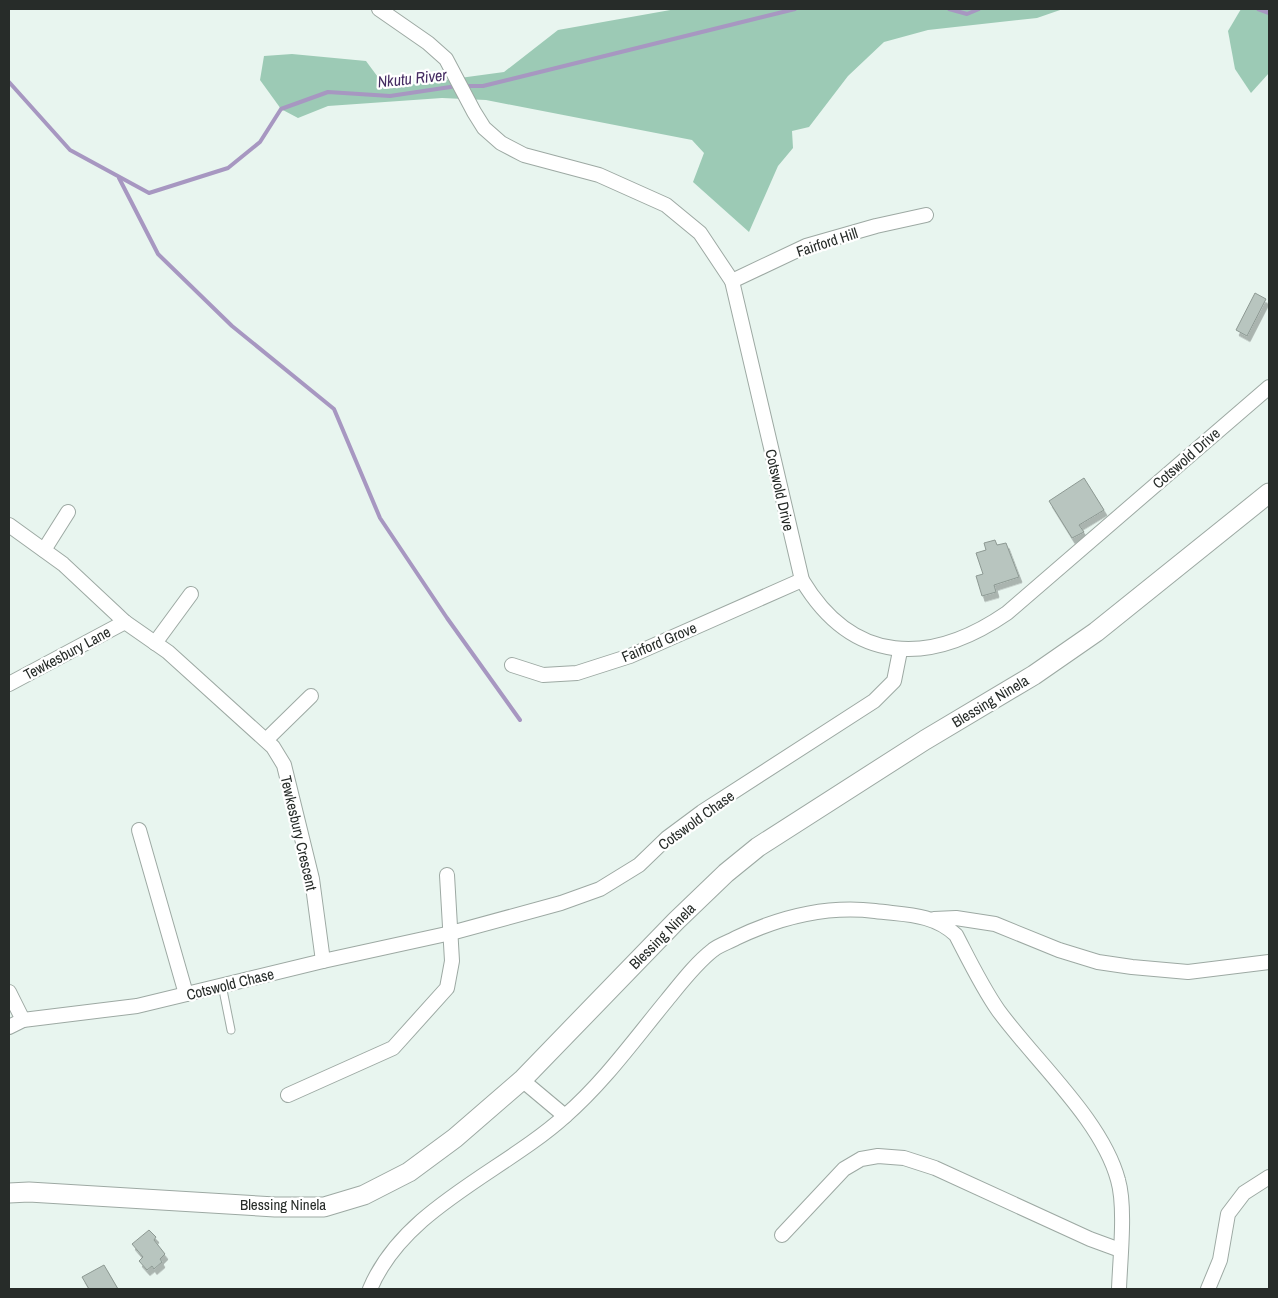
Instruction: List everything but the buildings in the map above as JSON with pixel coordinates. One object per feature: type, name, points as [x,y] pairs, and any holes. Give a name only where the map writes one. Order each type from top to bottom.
[{"type":"street","name":"Cotswold Drive","points":[[379,9],[428,43],[446,59],[484,128],[501,143],[524,155],[599,175],[666,204],[700,233],[732,281],[794,554],[802,580],[813,598],[841,627],[873,643],[900,650],[941,646],[970,635],[1006,613],[1269,388]]},
{"type":"street","name":"Fairford Hill","points":[[732,281],[806,246],[876,226],[926,216]]},
{"type":"street","name":"Blessing Ninela","points":[[9,1193],[28,1192],[275,1207],[324,1207],[364,1195],[409,1172],[455,1138],[522,1080],[676,921],[726,873],[758,847],[916,745],[1034,675],[1088,638],[1269,492]]},
{"type":"street","points":[[44,550],[68,512]]},
{"type":"street","name":"Tewkesbury Crescent","points":[[9,525],[63,564],[125,622],[168,652],[266,740],[284,765],[312,879],[323,961]]},
{"type":"street","name":"Fairford Grove","points":[[512,665],[543,675],[576,673],[630,656],[802,580]]},
{"type":"street","points":[[155,643],[191,594]]},
{"type":"street","name":"Tewkesbury Lane","points":[[9,684],[125,622]]},
{"type":"street","name":"Cotswold Chase","points":[[9,1027],[23,1020],[137,1006],[323,961],[451,933],[561,903],[600,889],[639,865],[667,838],[702,812],[874,701],[894,681],[900,650]]},
{"type":"street","points":[[266,740],[311,696]]},
{"type":"street","points":[[139,830],[186,994]]},
{"type":"street","points":[[288,1095],[393,1048],[447,988],[451,970],[451,933],[447,875]]},
{"type":"street","points":[[370,1289],[389,1256],[414,1229],[457,1192],[522,1151],[565,1116],[610,1071],[691,972],[714,950],[754,930],[784,919],[820,910],[857,909],[933,919],[956,918],[995,924],[1059,950],[1098,962],[1148,969],[1188,972],[1269,962]]},
{"type":"street","points":[[933,919],[946,925],[956,934],[998,1010],[1092,1127],[1111,1158],[1119,1182],[1122,1226],[1119,1289]]},
{"type":"street","points":[[9,992],[23,1020]]},
{"type":"street","points":[[522,1080],[565,1116]]},
{"type":"street","points":[[782,1235],[844,1169],[861,1159],[878,1156],[904,1158],[935,1168],[1003,1197],[1090,1239],[1120,1250]]},
{"type":"street","points":[[1208,1289],[1220,1260],[1228,1214],[1244,1193],[1269,1177]]},
{"type":"lane","points":[[222,986],[230,1030]]},
{"type":"green space","points":[[676,9],[1063,9],[1037,18],[928,30],[884,42],[848,76],[809,127],[792,131],[793,148],[778,166],[749,232],[693,182],[704,153],[692,140],[486,100],[442,98],[328,106],[298,118],[281,109],[260,80],[264,56],[292,54],[366,61],[386,88],[504,72],[558,30]]},
{"type":"green space","points":[[1241,9],[1269,9],[1269,73],[1251,93],[1235,69],[1228,31]]},
{"type":"waterway","name":"Nkutu River","points":[[464,86],[483,86],[795,9]]},
{"type":"waterway","points":[[949,9],[967,14],[979,9]]},
{"type":"waterway","points":[[1258,9],[1269,13]]},
{"type":"waterway","name":"Nkutu River","points":[[9,82],[70,150],[149,193],[228,168],[260,142],[281,109],[328,92],[390,96],[457,86]]},
{"type":"waterway","points":[[119,178],[158,254],[232,326],[334,409],[380,518],[447,618],[520,720]]}]
